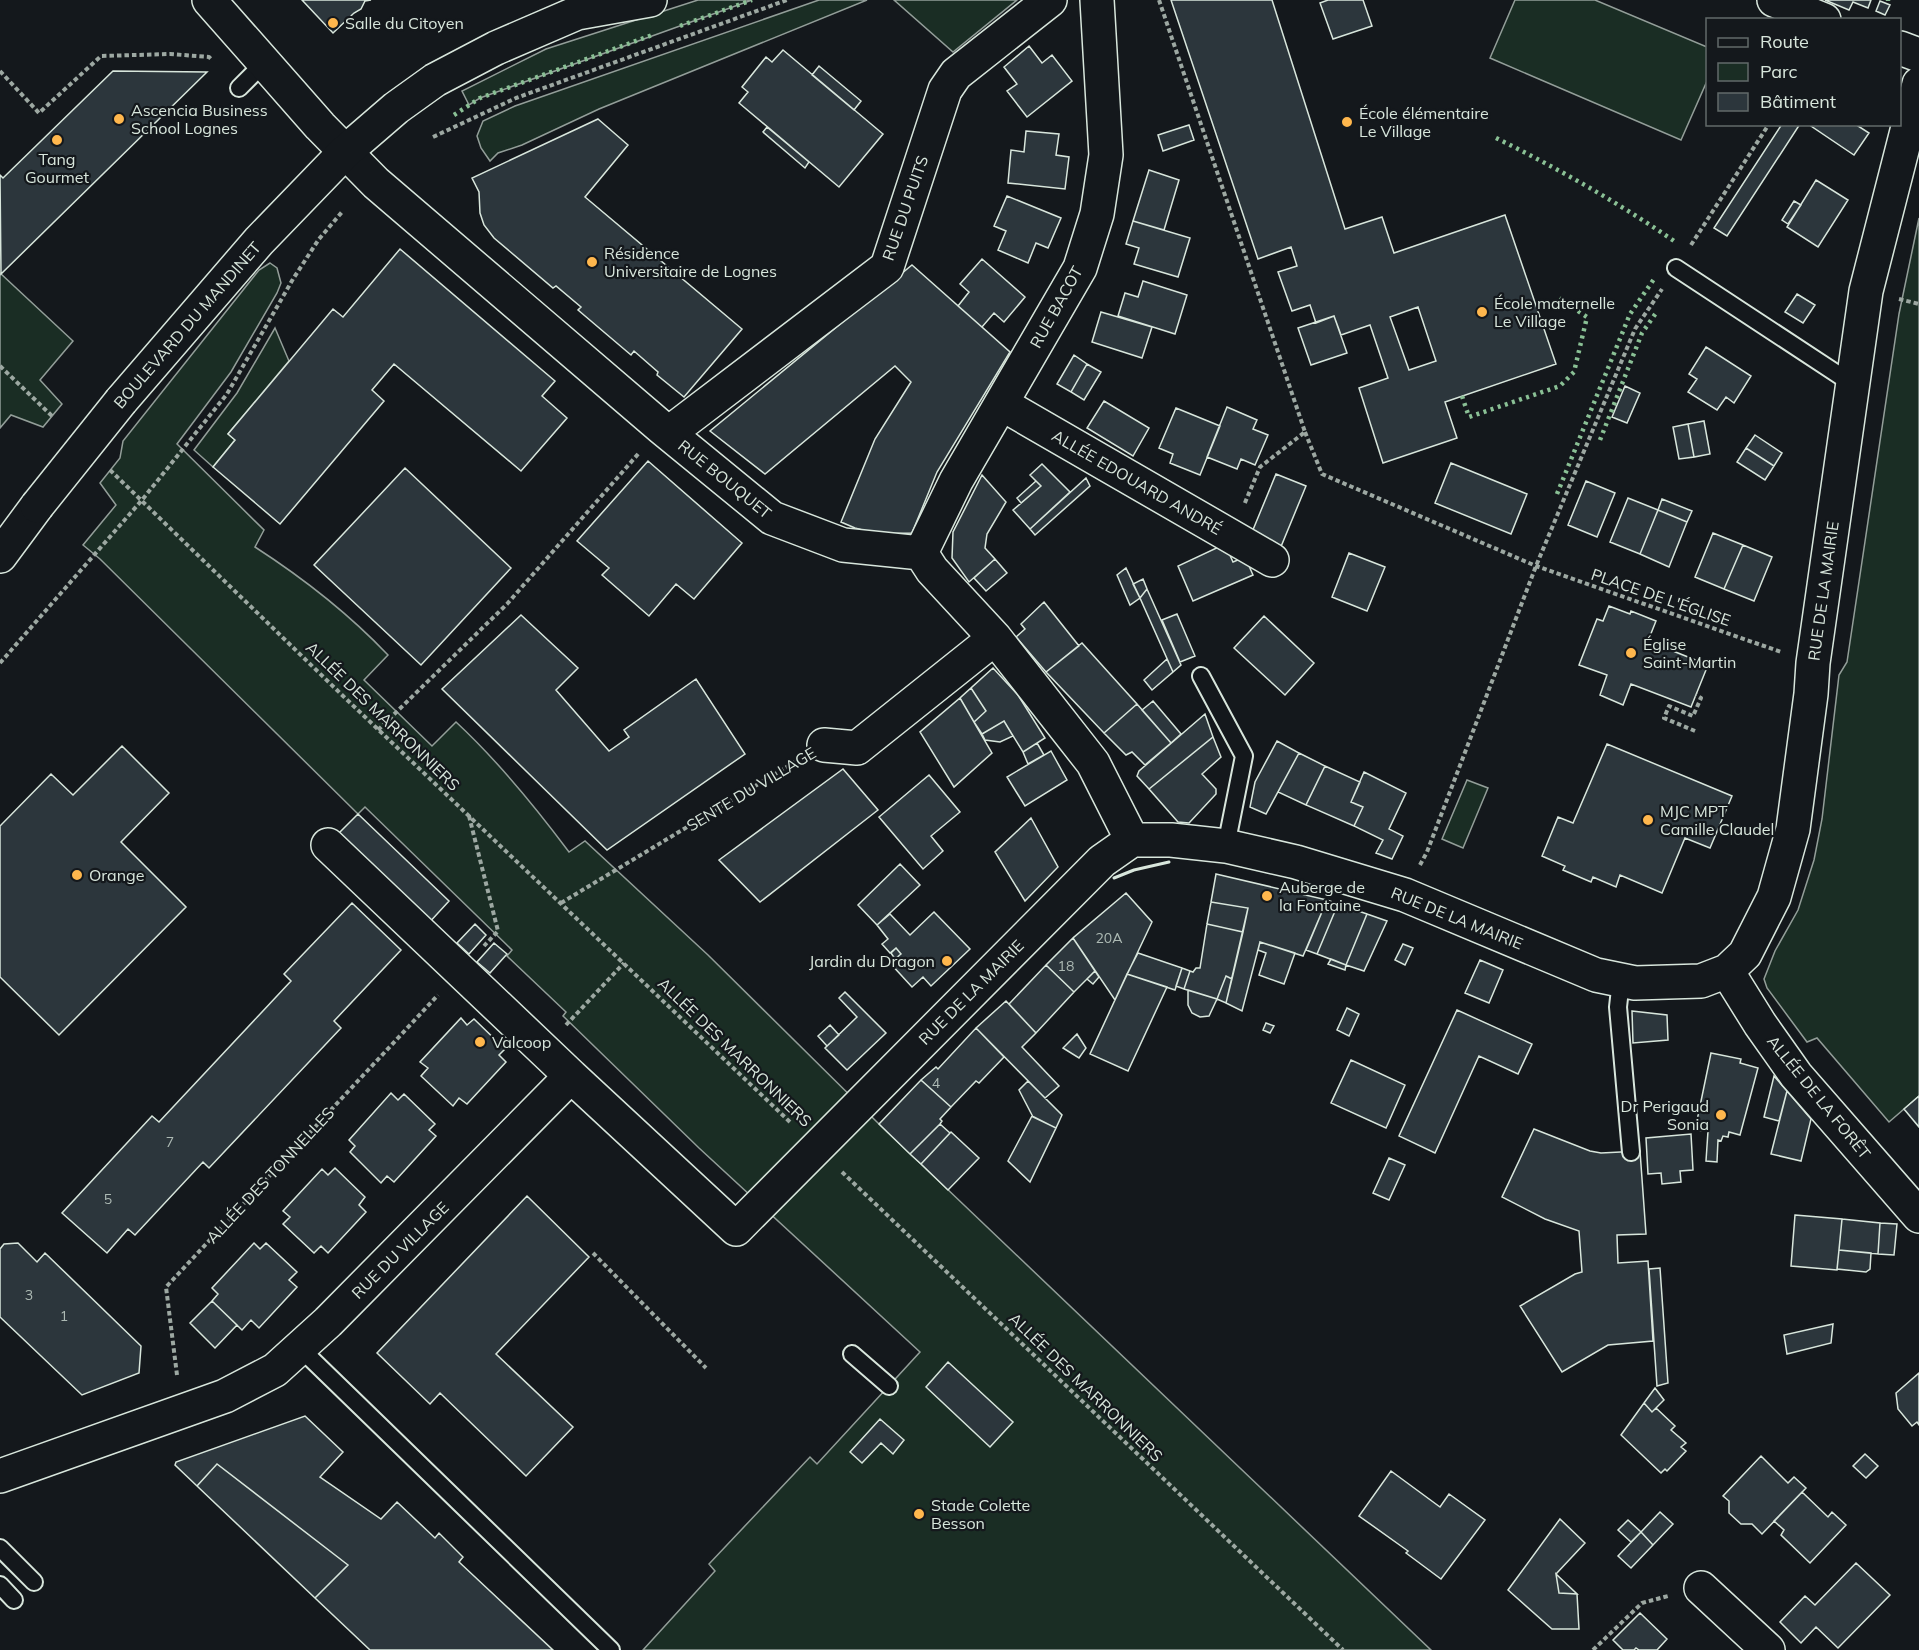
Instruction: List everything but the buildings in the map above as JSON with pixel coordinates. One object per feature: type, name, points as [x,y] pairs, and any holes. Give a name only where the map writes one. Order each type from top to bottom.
[{"type":"street","points":[[209,0],[345,152]]},
{"type":"street","name":"BOULEVARD DU MANDINET","points":[[0,556],[121,401],[260,241],[345,152],[396,108],[435,81],[495,48],[587,6],[650,0]]},
{"type":"street","name":"RUE DU PUITS","points":[[665,431],[887,267],[945,90],[956,74],[1050,0]]},
{"type":"street","name":"RUE BACOT","points":[[921,553],[956,481],[1080,268],[1097,214],[1106,155],[1097,0]]},
{"type":"street","points":[[1774,0],[1819,18]]},
{"type":"street","points":[[1901,49],[1919,55]]},
{"type":"street","name":"RUE DE LA MAIRIE","points":[[571,1076],[736,1229],[1102,861],[1132,840],[1171,840],[1226,846],[1296,862],[1405,895],[1596,975],[1635,983],[1701,981],[1727,971],[1745,954],[1774,897],[1793,829],[1813,663],[1866,291],[1919,84]]},
{"type":"street","name":"RUE BOUQUET","points":[[345,152],[382,189],[665,431],[772,518],[843,545],[921,553]]},
{"type":"street","name":"ALLÉE EDOUARD ANDRÉ","points":[[1002,404],[1272,560]]},
{"type":"street","name":"BOULEVARD DU MANDINET","points":[[0,529],[37,506]]},
{"type":"street","points":[[921,553],[932,570],[995,638],[1093,763],[1132,840]]},
{"type":"street","name":"SENTE DU VILLAGE","points":[[824,745],[857,748],[995,638]]},
{"type":"street","points":[[328,845],[571,1076]]},
{"type":"street","name":"ALLÉE DE LA FORÊT","points":[[1727,971],[1796,1075],[1919,1215]]},
{"type":"street","name":"RUE DU VILLAGE","points":[[0,1476],[225,1396],[275,1370],[328,1322],[571,1076]]},
{"type":"street","points":[[1701,1588],[1768,1650]]},
{"type":"lane","points":[[239,88],[265,62]]},
{"type":"lane","points":[[1676,268],[1854,385]]},
{"type":"lane","points":[[1202,676],[1244,756],[1226,846]]},
{"type":"lane","points":[[1621,980],[1618,1007],[1631,1152]]},
{"type":"lane","points":[[300,1348],[611,1650]]},
{"type":"lane","points":[[852,1354],[888,1386]]},
{"type":"lane","points":[[0,1548],[34,1582]]},
{"type":"lane","points":[[0,1585],[14,1600]]},
{"type":"path","points":[[433,137],[516,98],[787,0]]},
{"type":"path","name":"PLACE DE L'ÉGLISE","points":[[1159,0],[1305,432],[1322,474],[1536,566],[1813,663]]},
{"type":"path","points":[[0,71],[39,113],[102,56],[170,54],[209,57],[239,88]]},
{"type":"path","points":[[1405,895],[1427,852],[1536,566],[1635,329],[1768,126]]},
{"type":"path","points":[[0,663],[141,500],[227,394],[293,279],[319,239],[342,212]]},
{"type":"path","points":[[0,366],[52,416]]},
{"type":"path","points":[[378,729],[507,604],[665,431]]},
{"type":"path","points":[[1231,536],[1260,467],[1305,432]]},
{"type":"path","name":"ALLÉE DES MARRONNIERS","points":[[110,471],[1343,1650]]},
{"type":"path","points":[[1695,731],[1664,718],[1669,706],[1693,716],[1701,698],[1696,695]]},
{"type":"path","name":"SENTE DU VILLAGE","points":[[561,903],[824,745]]},
{"type":"path","name":"ALLÉE DES TONNELLES","points":[[187,1410],[179,1390],[166,1287],[498,931],[468,814]]},
{"type":"path","points":[[542,1049],[624,963]]},
{"type":"path","points":[[593,1254],[705,1368]]},
{"type":"path","points":[[1593,1650],[1642,1603],[1701,1588]]},
{"type":"green space","points":[[698,0],[752,0],[480,98],[469,105],[462,91],[546,49]]},
{"type":"green space","points":[[819,0],[867,0],[599,109],[522,145],[498,153],[490,161],[481,148],[477,136],[483,121],[515,106]]},
{"type":"green space","points":[[894,0],[1017,0],[953,52]]},
{"type":"green space","points":[[1515,0],[1595,0],[1706,47],[1706,83],[1681,140],[1490,58]]},
{"type":"green space","points":[[1919,218],[1919,1096],[1889,1122],[1817,1038],[1807,1042],[1767,988],[1764,979],[1775,951],[1798,910],[1814,860],[1822,819],[1839,675],[1847,662],[1899,314]]},
{"type":"green space","points":[[270,263],[277,268],[281,283],[277,293],[231,372],[177,444],[264,530],[255,547],[324,597],[388,655],[364,680],[432,746],[456,722],[516,784],[569,852],[585,841],[708,955],[879,1124],[1431,1650],[643,1650],[715,1571],[709,1564],[810,1457],[817,1464],[920,1352],[699,1148],[563,1016],[566,1012],[507,956],[512,950],[365,807],[358,814],[100,559],[83,545],[116,505],[100,483],[120,458],[123,441],[259,270]]},
{"type":"green space","points":[[0,273],[73,341],[40,380],[62,404],[43,427],[11,415],[0,428]]},
{"type":"green space","points":[[275,328],[289,361],[228,434],[235,440],[213,467],[194,450],[237,393]]},
{"type":"green space","points":[[1467,780],[1488,788],[1463,848],[1442,839]]},
{"type":"hedge","points":[[680,26],[752,0]]},
{"type":"hedge","points":[[454,115],[480,98],[655,34]]},
{"type":"hedge","points":[[1496,138],[1588,187],[1677,243]]},
{"type":"hedge","points":[[1557,494],[1630,314],[1654,279]]},
{"type":"hedge","points":[[1462,396],[1469,417],[1560,386],[1574,372],[1587,317],[1556,296]]},
{"type":"hedge","points":[[1600,440],[1642,333],[1656,313]]},
{"type":"wall","points":[[1114,878],[1134,870],[1169,862]]},
{"type":"place","name":"Salle du Citoyen","points":[[333,23]]},
{"type":"place","name":"Ascencia Business School Lognes","points":[[119,119]]},
{"type":"place","name":"École élémentaire Le Village","points":[[1347,122]]},
{"type":"place","name":"Tang Gourmet","points":[[57,140]]},
{"type":"place","name":"Résidence Universitaire de Lognes","points":[[592,262]]},
{"type":"place","name":"École maternelle Le Village","points":[[1482,312]]},
{"type":"place","name":"Église Saint-Martin","points":[[1631,653]]},
{"type":"place","name":"MJC MPT Camille Claudel","points":[[1648,820]]},
{"type":"place","name":"Orange","points":[[77,875]]},
{"type":"place","name":"Auberge de la Fontaine","points":[[1267,896]]},
{"type":"place","name":"Jardin du Dragon","points":[[947,961]]},
{"type":"place","name":"Valcoop","points":[[480,1042]]},
{"type":"place","name":"Dr Perigaud Sonia","points":[[1721,1115]]},
{"type":"place","name":"Stade Colette Besson","points":[[919,1514]]}]
